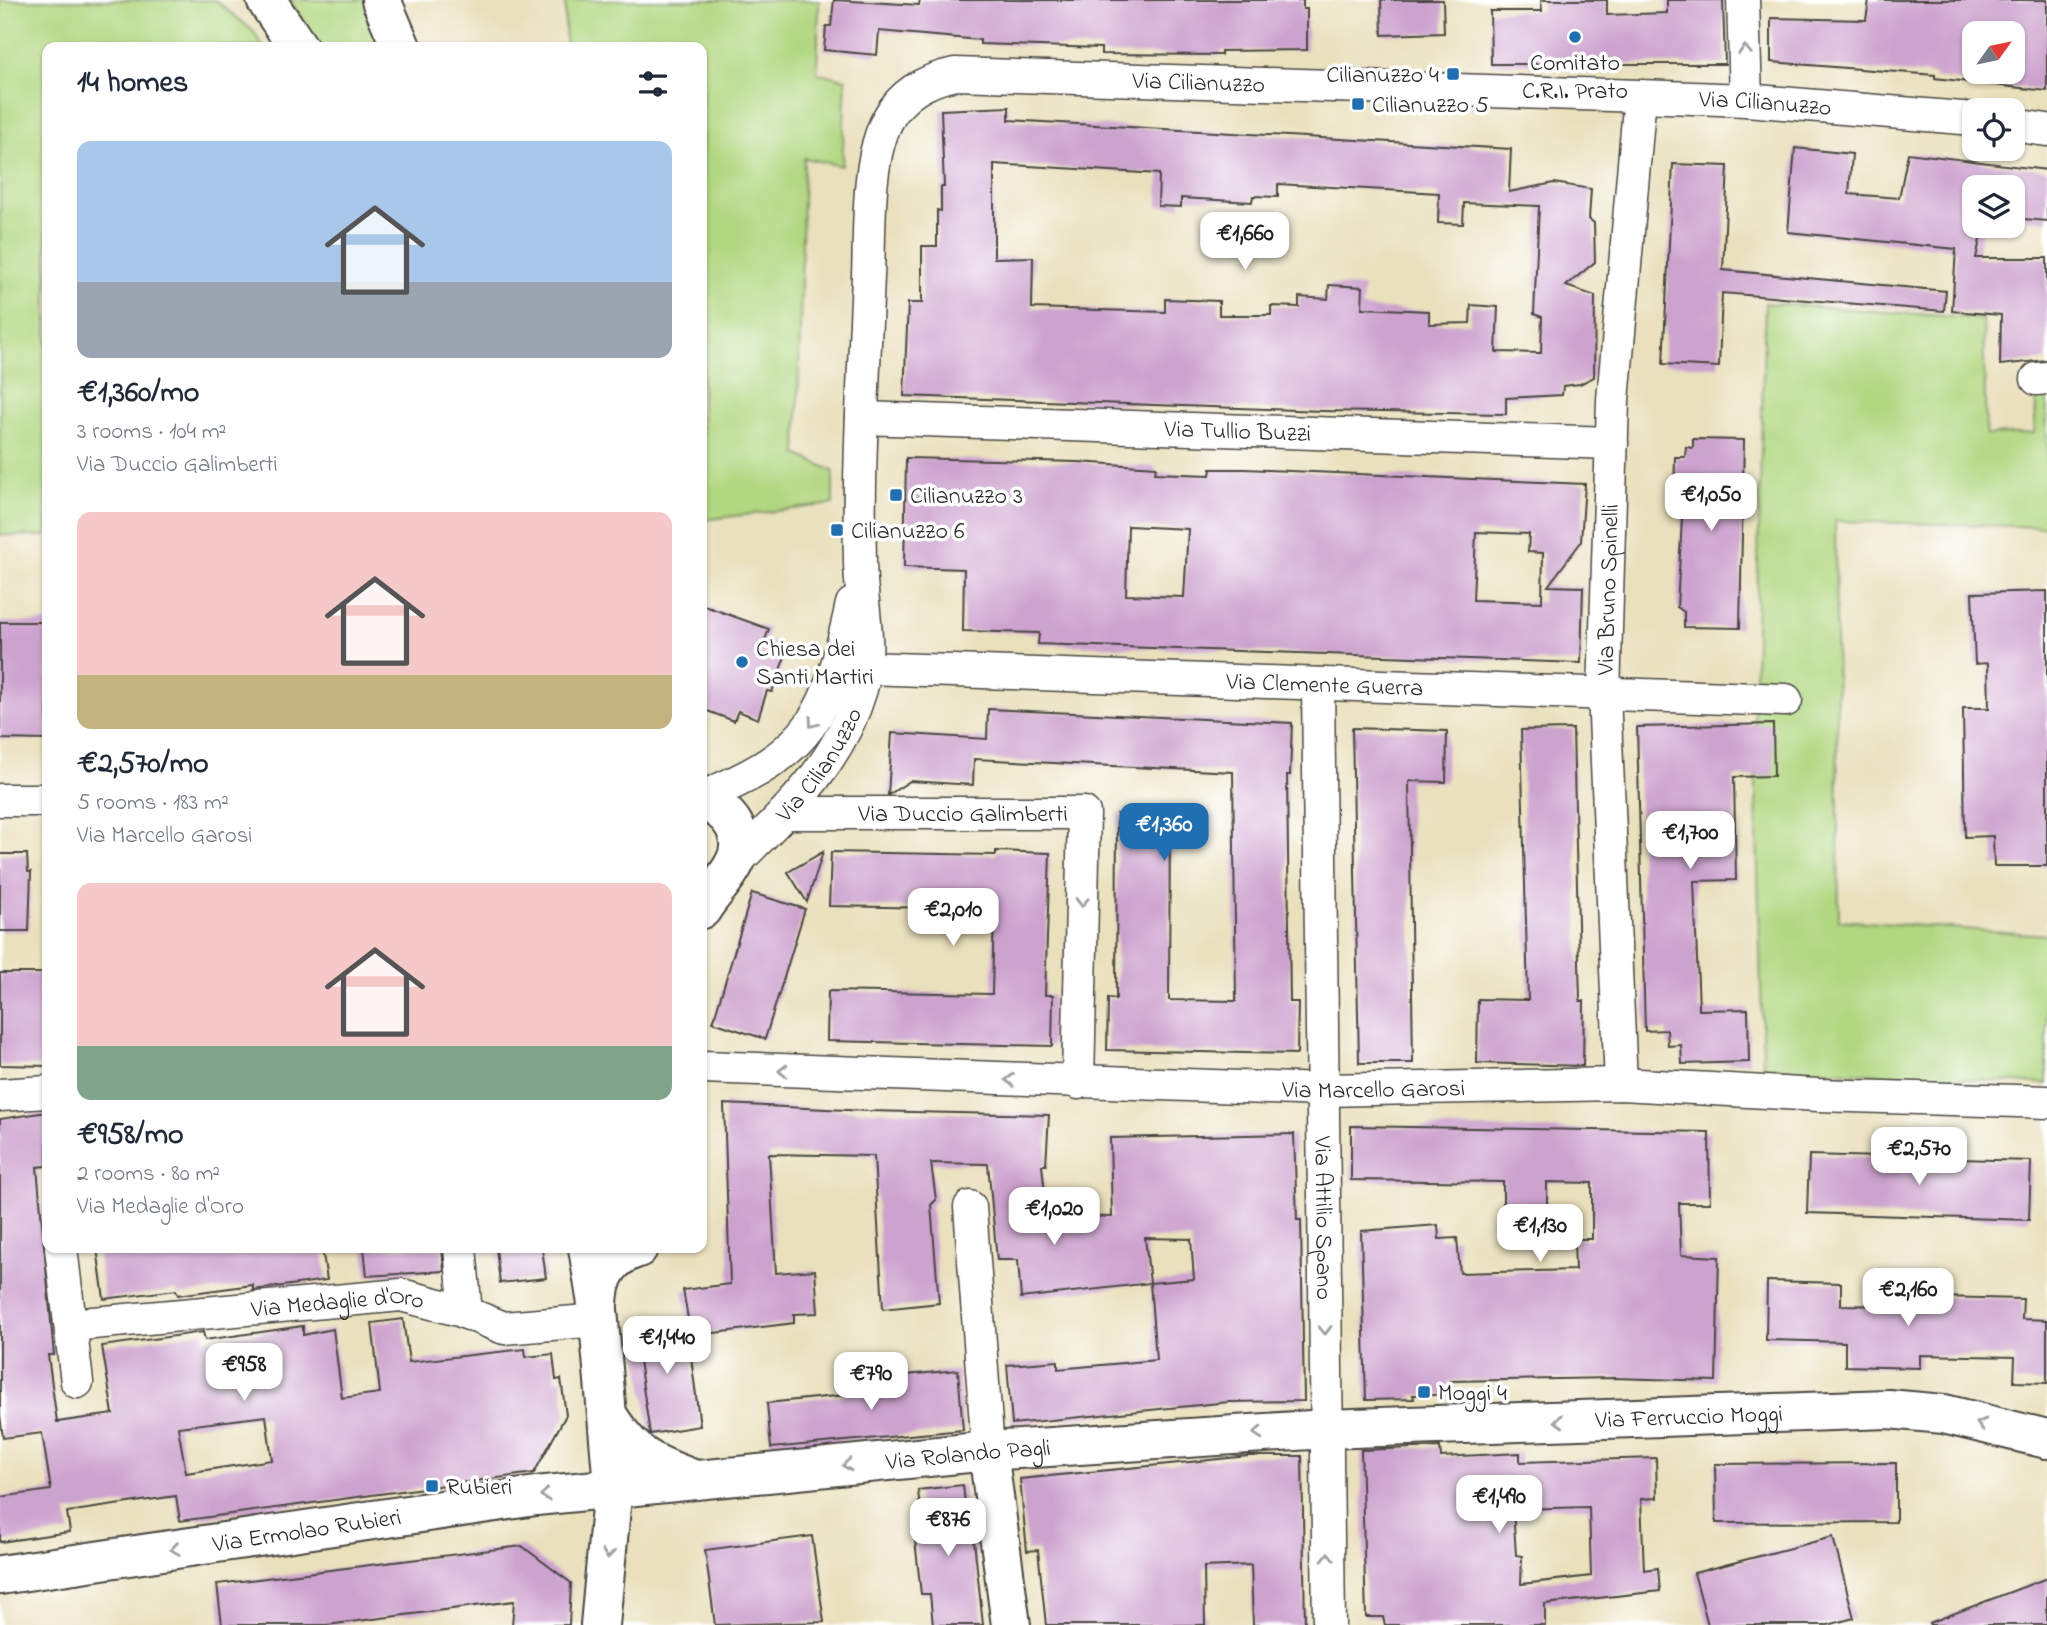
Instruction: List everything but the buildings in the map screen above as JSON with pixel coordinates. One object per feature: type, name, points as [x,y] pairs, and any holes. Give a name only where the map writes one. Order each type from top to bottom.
[{"type":"street","points":[[266,0],[295,42]]},
{"type":"street","points":[[381,0],[399,42]]},
{"type":"street","points":[[1744,0],[1746,100]]},
{"type":"street","name":"Via Cilianuzzo","points":[[707,902],[735,863],[785,813],[829,762],[848,726],[865,668],[866,612],[860,565],[862,418],[872,191],[881,136],[895,107],[906,95],[937,78],[955,74],[1746,100],[1962,118]]},
{"type":"street","name":"Via Bruno Spinelli","points":[[1621,1084],[1604,694],[1613,400],[1640,96]]},
{"type":"street","points":[[2025,127],[2047,130]]},
{"type":"street","name":"Via Tullio Buzzi","points":[[862,418],[1612,443]]},
{"type":"street","name":"Via Cilianuzzo","points":[[707,797],[737,783],[776,759],[801,738],[820,713],[839,666],[860,565]]},
{"type":"street","name":"Via Clemente Guerra","points":[[865,668],[1786,700]]},
{"type":"street","name":"Via Attilio Spano","points":[[1318,684],[1329,1625]]},
{"type":"street","points":[[0,800],[42,800]]},
{"type":"street","name":"Via Cilianuzzo","points":[[707,801],[719,807],[733,821],[738,838],[735,863]]},
{"type":"street","name":"Via Duccio Galimberti","points":[[785,813],[1084,813],[1078,1083]]},
{"type":"street","name":"Via Marcello Garosi","points":[[707,1067],[1322,1090],[1621,1084],[1818,1095],[2047,1102]]},
{"type":"street","points":[[0,1095],[42,1093]]},
{"type":"street","points":[[970,1207],[988,1451],[1011,1625]]},
{"type":"street","points":[[62,1253],[77,1382]]},
{"type":"street","points":[[460,1253],[466,1313]]},
{"type":"street","points":[[589,1253],[598,1315],[613,1486],[600,1625]]},
{"type":"street","points":[[598,1315],[604,1272],[619,1256],[626,1253]]},
{"type":"street","name":"Via Medaglie d'Oro","points":[[71,1325],[401,1295],[466,1313],[505,1328],[598,1315]]},
{"type":"street","name":"Via Ferruccio Moggi","points":[[1326,1429],[1888,1409],[1944,1414],[2047,1439]]},
{"type":"street","points":[[608,1416],[628,1446],[662,1468],[698,1481]]},
{"type":"street","name":"Via Rolando Pagli","points":[[613,1486],[698,1481],[988,1451],[1326,1429]]},
{"type":"street","name":"Via Ermolao Rubieri","points":[[0,1575],[613,1486]]},
{"type":"green space","points":[[0,0],[215,0],[253,31],[260,42],[42,42],[42,536],[0,535]]},
{"type":"green space","points":[[290,0],[367,0],[386,42],[316,42]]},
{"type":"green space","points":[[565,0],[819,0],[817,73],[846,79],[842,166],[804,158],[797,454],[833,471],[833,504],[707,519],[707,42],[565,42]]},
{"type":"green space","points":[[1765,303],[1983,319],[1986,435],[2034,433],[2037,391],[2047,391],[2047,527],[1835,521],[1839,920],[2047,935],[2047,1084],[1763,1067],[1754,709]]},
{"type":"place","name":"Comitato C.R.I. Prato","points":[[1575,37]]},
{"type":"place","name":"Cilianuzzo 4","points":[[1453,74]]},
{"type":"place","name":"Cilianuzzo 5","points":[[1358,104]]},
{"type":"place","name":"Cilianuzzo 3","points":[[896,495]]},
{"type":"place","name":"Cilianuzzo 6","points":[[837,530]]},
{"type":"place","name":"Chiesa dei Santi Martiri","points":[[742,662]]},
{"type":"place","name":"Moggi 4","points":[[1424,1392]]},
{"type":"place","name":"Rubieri","points":[[432,1486]]}]
